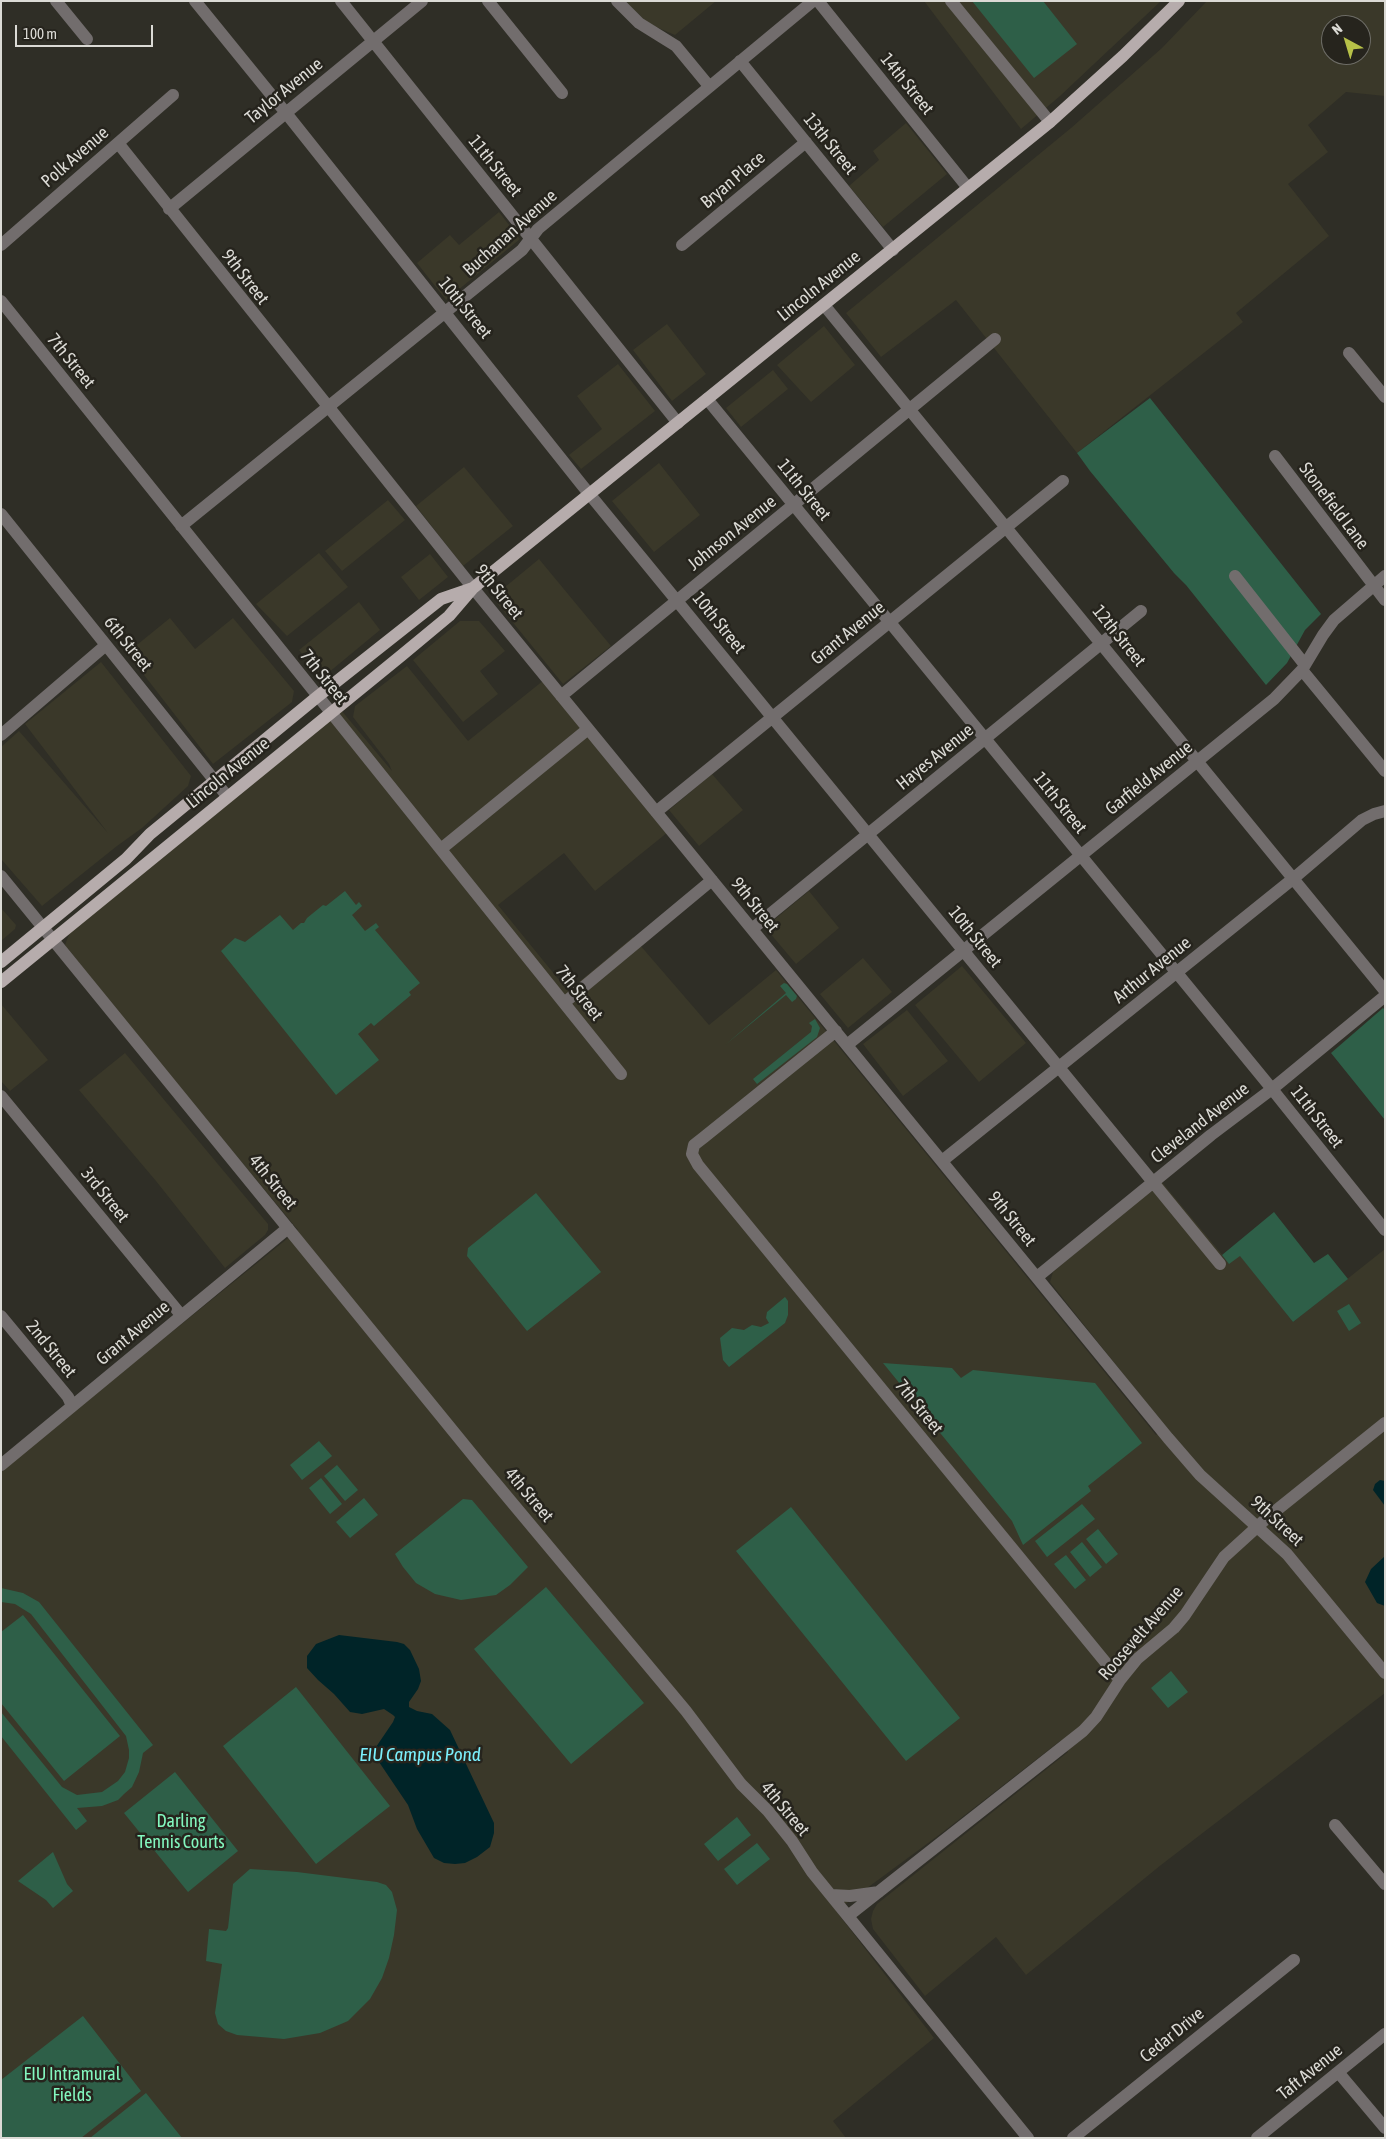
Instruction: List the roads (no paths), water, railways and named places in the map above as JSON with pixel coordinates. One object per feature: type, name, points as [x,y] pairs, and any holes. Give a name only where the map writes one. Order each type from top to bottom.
[{"type":"main road","name":"Lincoln Avenue","points":[[1,982],[449,616],[473,588],[1050,122],[1123,56],[1179,1]]},
{"type":"main road","name":"Lincoln Avenue","points":[[1,962],[126,859],[150,834],[214,780],[440,599],[473,588]]},
{"type":"street","points":[[56,1],[87,39]]},
{"type":"street","name":"10th Street","points":[[195,1],[286,112],[590,494],[1220,1264]]},
{"type":"street","name":"11th Street","points":[[340,1],[678,422]]},
{"type":"street","name":"Taylor Avenue","points":[[169,208],[422,1]]},
{"type":"street","points":[[488,1],[562,93]]},
{"type":"street","points":[[617,1],[639,23],[676,46],[709,86]]},
{"type":"street","name":"Buchanan Avenue","points":[[181,526],[522,250],[538,229],[814,1]]},
{"type":"street","name":"14th Street","points":[[818,1],[968,188]]},
{"type":"street","points":[[951,1],[1050,122]]},
{"type":"street","name":"13th Street","points":[[740,61],[892,250]]},
{"type":"street","name":"Polk Avenue","points":[[1,245],[173,95]]},
{"type":"street","name":"Bryan Place","points":[[682,245],[806,142]]},
{"type":"street","name":"9th Street","points":[[118,143],[327,408],[473,588],[1189,1463],[1209,1484],[1258,1526],[1297,1565],[1385,1673]]},
{"type":"street","name":"7th Street","points":[[1,302],[621,1074]]},
{"type":"street","name":"12th Street","points":[[824,305],[1385,991]]},
{"type":"street","name":"Johnson Avenue","points":[[561,696],[995,339]]},
{"type":"street","points":[[1349,353],[1385,397]]},
{"type":"street","name":"11th Street","points":[[707,399],[1272,1089],[1385,1230]]},
{"type":"street","name":"Stonefield Lane","points":[[1275,456],[1385,600]]},
{"type":"street","name":"Grant Avenue","points":[[656,812],[1063,481]]},
{"type":"street","name":"6th Street","points":[[1,514],[227,796]]},
{"type":"street","points":[[1235,576],[1385,771]]},
{"type":"street","name":"Garfield Avenue","points":[[847,1045],[1280,694],[1304,667],[1334,620],[1385,576]]},
{"type":"street","name":"Hayes Avenue","points":[[752,929],[1141,611]]},
{"type":"street","points":[[1,735],[106,645]]},
{"type":"street","points":[[441,849],[588,728]]},
{"type":"street","name":"Arthur Avenue","points":[[942,1161],[1177,973],[1362,820],[1374,814],[1385,812]]},
{"type":"street","name":"4th Street","points":[[1,876],[484,1469],[695,1722],[741,1784],[768,1812],[831,1895],[1028,2138]]},
{"type":"street","points":[[564,1003],[712,880]]},
{"type":"street","name":"Cleveland Avenue","points":[[1037,1277],[1385,996]]},
{"type":"street","name":"7th Street","points":[[836,1031],[694,1145],[692,1154],[698,1165],[1120,1680]]},
{"type":"street","name":"3rd Street","points":[[1,1096],[181,1315]]},
{"type":"street","name":"Grant Avenue","points":[[1,1465],[288,1228]]},
{"type":"street","name":"2nd Street","points":[[1,1316],[68,1398],[72,1406]]},
{"type":"street","name":"Roosevelt Avenue","points":[[848,1916],[881,1892],[1081,1733],[1096,1717],[1120,1680],[1137,1659],[1179,1622],[1218,1565],[1258,1526],[1385,1423]]},
{"type":"street","points":[[1335,1825],[1385,1884]]},
{"type":"street","points":[[831,1895],[850,1896],[881,1892]]},
{"type":"street","name":"Cedar Drive","points":[[1073,2138],[1294,1960]]},
{"type":"street","name":"Taft Avenue","points":[[1257,2138],[1385,2034]]},
{"type":"street","points":[[1338,2072],[1385,2128]]},
{"type":"water","points":[[1380,1480],[1385,1481],[1385,1506],[1373,1490],[1375,1484]]},
{"type":"water","points":[[1385,1556],[1385,1606],[1377,1603],[1365,1582],[1371,1569]]},
{"type":"water","name":"EIU Campus Pond","points":[[339,1635],[397,1642],[404,1644],[410,1650],[419,1669],[421,1681],[409,1702],[409,1707],[432,1714],[450,1730],[494,1823],[494,1833],[490,1847],[477,1857],[465,1863],[444,1863],[434,1858],[417,1829],[408,1805],[377,1759],[376,1747],[395,1717],[384,1709],[362,1714],[350,1712],[307,1668],[307,1656],[316,1644]]},
{"type":"park label","name":"Darling Tennis Courts","points":[[181,1831]]},
{"type":"park label","name":"EIU Intramural Fields","points":[[72,2084]]}]
